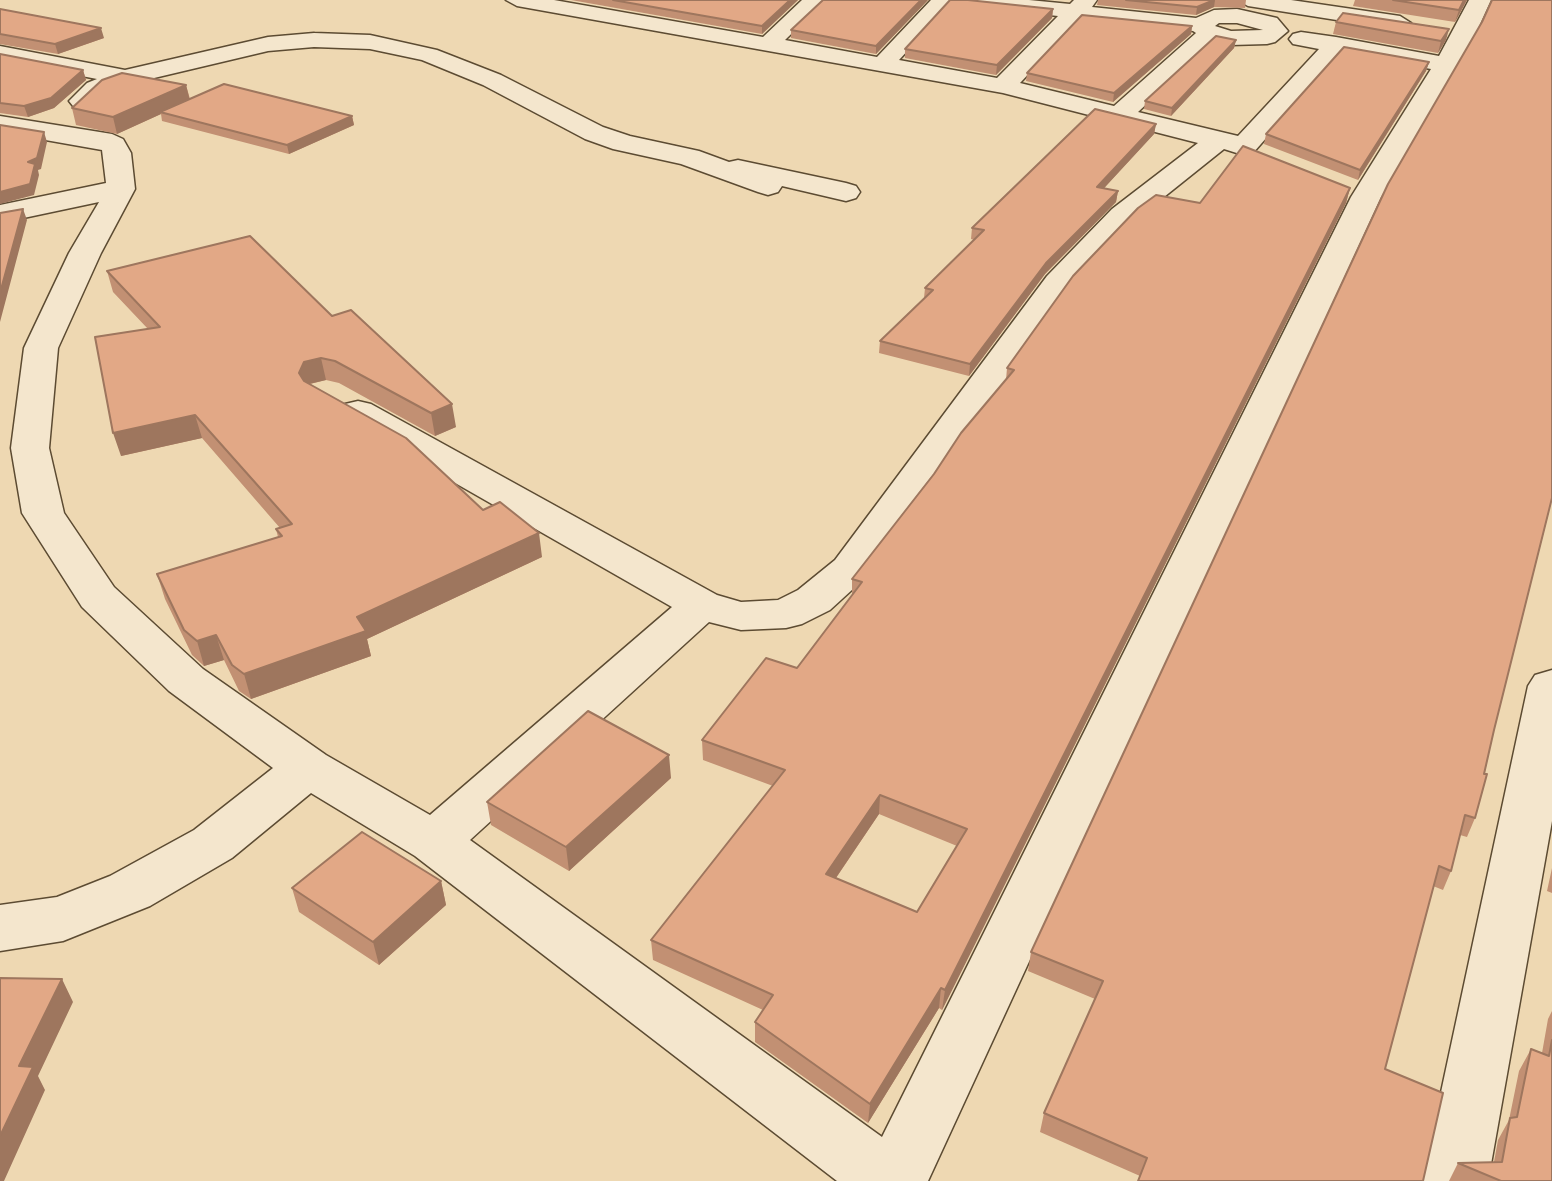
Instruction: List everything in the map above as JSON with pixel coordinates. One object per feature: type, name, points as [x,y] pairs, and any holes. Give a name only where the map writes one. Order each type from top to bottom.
[{"type":"street","points":[[517,0],[564,4],[665,28],[884,63],[1003,86],[1232,143],[1270,158]]},
{"type":"street","points":[[767,45],[815,0]]},
{"type":"street","points":[[884,63],[943,0]]},
{"type":"street","points":[[968,0],[1080,6],[1244,39],[1274,35],[1336,44],[1460,32]]},
{"type":"street","points":[[1245,5],[1277,31],[1274,35]]},
{"type":"street","points":[[1119,115],[1214,17],[1245,5],[1418,26]]},
{"type":"street","points":[[1003,86],[1080,6]]},
{"type":"street","points":[[665,28],[687,9]]},
{"type":"street","points":[[16,126],[103,140],[113,145],[117,153],[121,189],[85,253],[41,348],[30,448],[43,513],[98,597],[186,680],[308,768],[434,842],[891,1181],[1352,192],[1460,32]]},
{"type":"street","points":[[16,126],[65,117],[96,88],[125,77],[268,44],[314,40],[370,42],[429,55],[492,80],[594,133],[623,143],[846,192]]},
{"type":"street","points":[[325,394],[701,605],[741,616],[786,614],[814,600],[850,569],[1058,283],[1123,215],[1232,143],[1336,44]]},
{"type":"street","points":[[0,53],[125,77]]},
{"type":"street","points":[[689,157],[768,186]]},
{"type":"street","points":[[0,214],[121,189]]},
{"type":"street","points":[[434,842],[701,605]]},
{"type":"street","points":[[1455,1181],[1552,686]]},
{"type":"street","points":[[0,928],[63,919],[130,891],[213,844],[308,768]]},
{"type":"building","points":[[613,0],[790,0],[762,26]]},
{"type":"building","points":[[823,0],[921,0],[876,46],[791,30]]},
{"type":"building","points":[[950,0],[1053,9],[997,65],[905,49]]},
{"type":"building","points":[[1126,0],[1214,0],[1197,7]]},
{"type":"building","points":[[1393,0],[1464,0],[1459,10]]},
{"type":"building","points":[[1492,0],[1552,0],[1552,498],[1475,818],[1465,815],[1451,871],[1439,866],[1385,1069],[1443,1093],[1423,1181],[1138,1181],[1147,1158],[1044,1113],[1103,981],[1031,952],[1388,184]]},
{"type":"building","points":[[0,9],[101,28],[55,44],[0,34]]},
{"type":"building","points":[[1343,13],[1449,29],[1441,41],[1336,22]]},
{"type":"building","points":[[1082,15],[1192,26],[1114,93],[1027,73]]},
{"type":"building","points":[[1216,36],[1236,40],[1172,108],[1145,101]]},
{"type":"building","points":[[1344,47],[1429,62],[1360,170],[1266,134]]},
{"type":"building","points":[[0,54],[83,70],[51,98],[24,106],[0,103]]},
{"type":"building","points":[[122,73],[186,85],[113,117],[72,108],[102,80]]},
{"type":"building","points":[[224,84],[352,116],[287,145],[160,112]]},
{"type":"building","points":[[1095,109],[1156,124],[1097,187],[1118,191],[1046,263],[970,364],[880,341],[933,290],[925,288],[984,230],[972,228]]},
{"type":"building","points":[[0,125],[44,132],[37,158],[28,162],[35,164],[30,184],[0,192]]},
{"type":"building","points":[[1243,146],[1350,188],[945,990],[941,988],[870,1104],[755,1022],[773,995],[651,940],[785,770],[702,740],[766,658],[797,668],[862,582],[852,579],[934,474],[961,433],[1014,370],[1007,368],[1073,276],[1138,208],[1156,195],[1200,203]],"holes":[[[880,795],[967,829],[917,912],[826,874]]]},
{"type":"building","points":[[23,209],[0,293],[0,213]]},
{"type":"building","points":[[250,236],[332,316],[351,310],[452,404],[431,413],[335,361],[321,358],[304,362],[299,373],[304,381],[406,438],[483,510],[500,502],[539,533],[357,617],[366,631],[244,674],[232,665],[216,635],[197,641],[184,630],[157,574],[282,536],[276,529],[292,524],[195,415],[113,433],[95,337],[160,327],[107,271]]},
{"type":"building","points":[[588,711],[669,755],[566,847],[487,802]]},
{"type":"building","points":[[362,832],[441,881],[373,942],[292,888]]},
{"type":"building","points":[[0,978],[62,979],[19,1066],[33,1067],[0,1136]]},
{"type":"building","points":[[1552,1040],[1552,1181],[1501,1181],[1458,1163],[1502,1162],[1510,1118],[1517,1117],[1531,1049],[1549,1056]]}]
